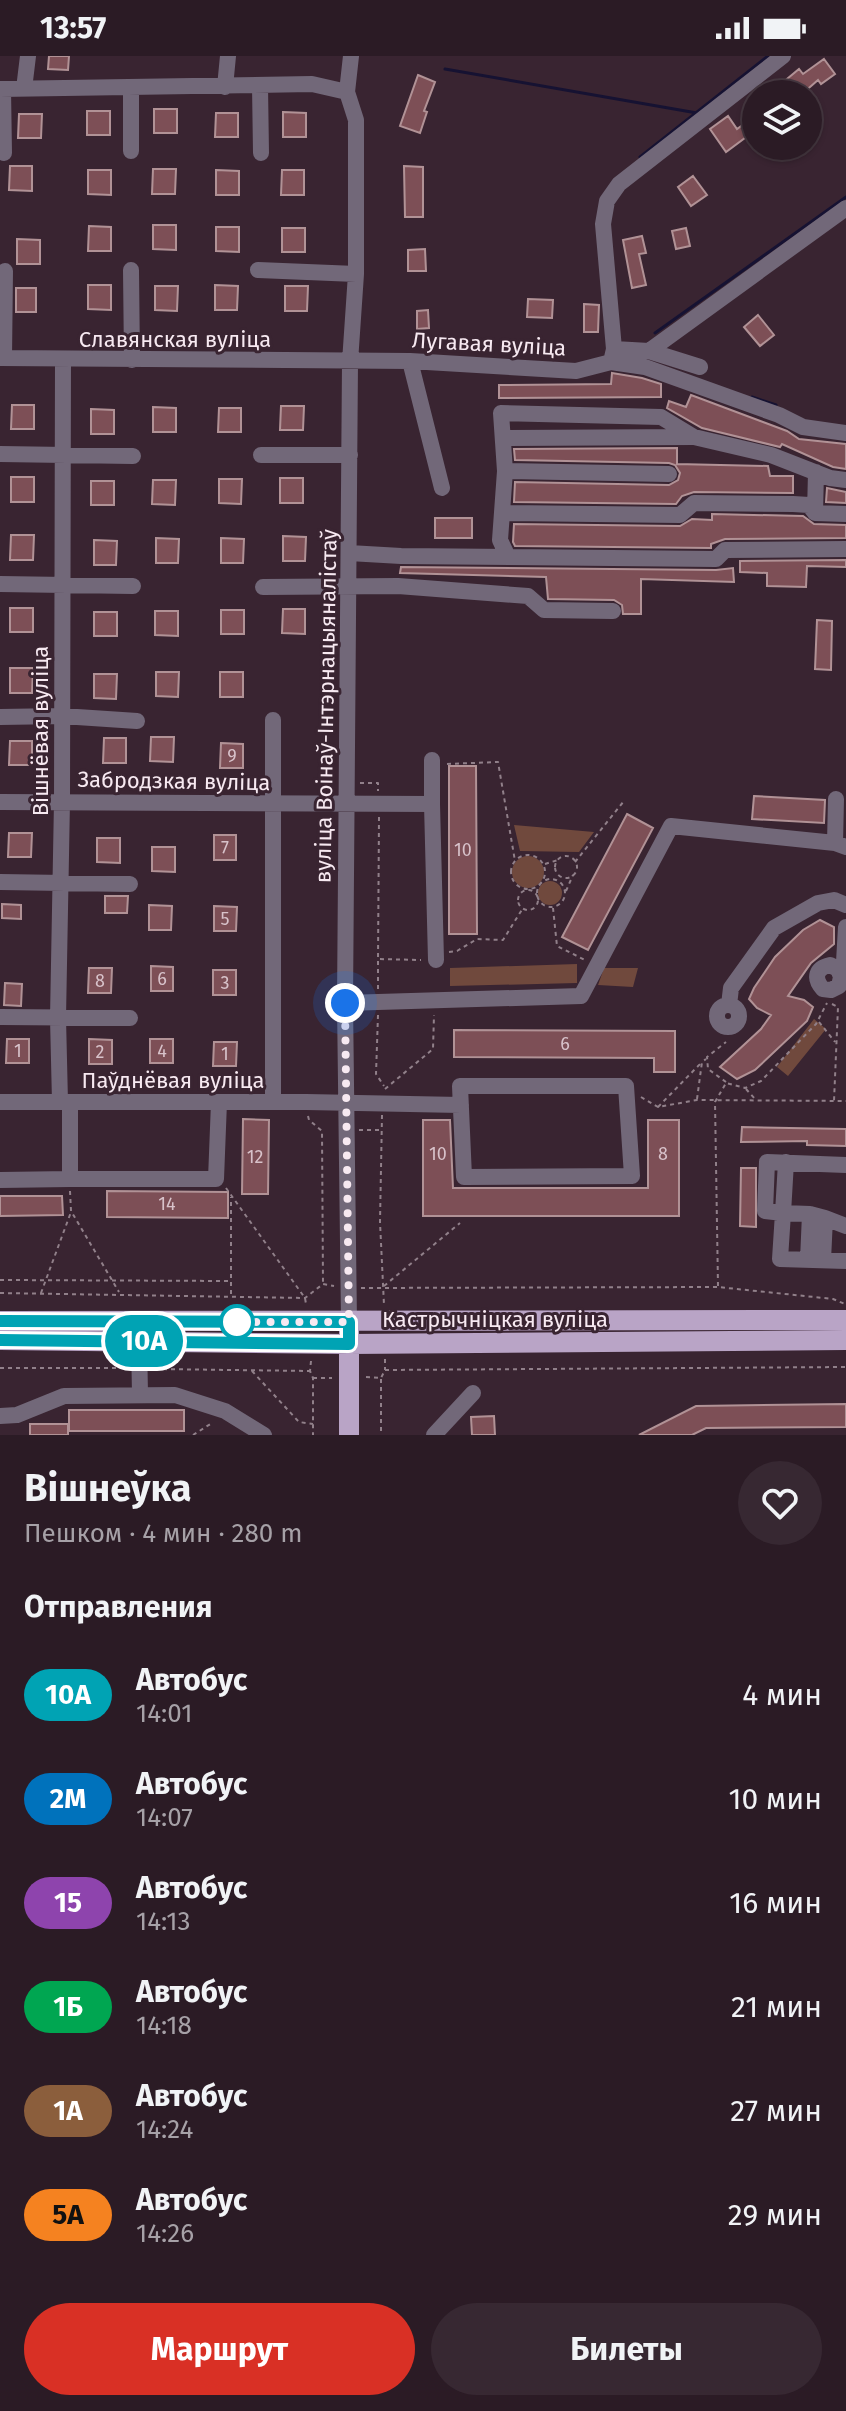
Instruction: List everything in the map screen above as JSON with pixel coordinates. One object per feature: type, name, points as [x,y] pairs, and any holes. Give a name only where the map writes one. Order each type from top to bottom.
[{"type":"main road","name":"Кастрычніцкая вуліца","points":[[0,1321],[846,1320]]},
{"type":"main road","points":[[349,1322],[349,1435]]},
{"type":"main road","name":"Кастрычніцкая вуліца","points":[[0,1340],[349,1344],[846,1340]]},
{"type":"street","points":[[24,85],[28,56]]},
{"type":"street","points":[[225,87],[228,56]]},
{"type":"street","name":"вуліца Воінаў-Інтэрнацыяналістаў","points":[[349,1322],[345,1003],[350,362],[356,274],[356,120],[347,92],[351,56]]},
{"type":"street","points":[[783,56],[619,184],[607,201],[603,224],[612,356],[779,415],[803,427],[846,433]]},
{"type":"street","points":[[4,153],[2,89],[24,85],[131,89],[312,84],[347,92]]},
{"type":"street","points":[[260,86],[261,153]]},
{"type":"street","points":[[131,89],[131,151]]},
{"type":"street","points":[[649,351],[846,208]]},
{"type":"street","points":[[131,270],[132,360]]},
{"type":"street","points":[[258,270],[356,274]]},
{"type":"street","points":[[2,358],[5,271]]},
{"type":"street","name":"Лугавая вуліца","points":[[350,362],[410,361],[576,371],[612,356],[649,351],[700,367]]},
{"type":"street","name":"Славянская вуліца","points":[[2,358],[350,362]]},
{"type":"street","name":"Вішнёвая вуліца","points":[[63,360],[58,1018],[70,1179]]},
{"type":"street","points":[[410,361],[442,488]]},
{"type":"street","points":[[508,557],[500,540],[505,471],[501,413],[661,417],[694,437]]},
{"type":"street","points":[[504,438],[694,437],[771,455],[846,480]]},
{"type":"street","points":[[0,454],[133,456]]},
{"type":"street","points":[[261,455],[350,455]]},
{"type":"street","points":[[505,471],[669,474]]},
{"type":"street","points":[[815,513],[816,472]]},
{"type":"street","points":[[503,513],[680,515],[694,503],[809,505],[815,513]]},
{"type":"street","points":[[815,513],[846,514]]},
{"type":"street","points":[[349,553],[716,559],[725,550],[846,549]]},
{"type":"street","points":[[0,584],[133,586]]},
{"type":"street","points":[[263,587],[398,586],[528,596],[544,610],[613,611]]},
{"type":"street","points":[[0,717],[62,716],[137,721]]},
{"type":"street","points":[[273,720],[273,1102]]},
{"type":"street","points":[[432,762],[436,956]]},
{"type":"street","points":[[345,1003],[581,996],[671,826],[840,845],[836,799]]},
{"type":"street","name":"Забродзкая вуліца","points":[[0,802],[432,804]]},
{"type":"street","points":[[0,882],[130,884]]},
{"type":"street","points":[[729,1005],[731,988],[774,928],[818,903],[834,900],[846,905]]},
{"type":"street","points":[[838,969],[844,962],[846,927]]},
{"type":"street","points":[[0,1017],[130,1018]]},
{"type":"street","points":[[460,1086],[626,1086],[632,1176],[464,1177],[461,1105],[460,1086]]},
{"type":"street","name":"Паўднёвая вуліца","points":[[0,1102],[461,1105]]},
{"type":"street","points":[[0,1180],[216,1179],[219,1102]]},
{"type":"street","points":[[846,1165],[767,1162],[765,1211],[818,1216],[846,1226]]},
{"type":"street","points":[[783,1213],[780,1259],[846,1261]]},
{"type":"street","points":[[816,1260],[818,1216]]},
{"type":"street","points":[[139,1341],[140,1394]]},
{"type":"street","points":[[434,1435],[473,1393]]},
{"type":"street","points":[[0,1416],[17,1415],[64,1396],[175,1395],[225,1411],[264,1435]]},
{"type":"path","points":[[432,762],[498,762],[515,861]]},
{"type":"path","points":[[347,783],[378,783],[376,1074],[385,1087],[385,1105],[380,1122],[383,1287]]},
{"type":"path","points":[[575,862],[624,801]]},
{"type":"path","points":[[543,864],[568,857],[575,862],[577,868],[565,894],[561,902],[553,907],[542,904],[538,897],[529,890],[517,887],[511,877],[511,866],[530,855],[543,864],[545,875],[540,885],[538,897],[535,907],[529,910],[519,903],[522,892],[529,890],[540,885],[547,880],[555,880],[562,885],[565,894]]},
{"type":"path","points":[[558,860],[555,866],[558,875],[568,878],[574,874]]},
{"type":"path","points":[[553,907],[557,946],[596,966]]},
{"type":"path","points":[[378,959],[436,956],[457,951],[477,939],[503,940],[523,908]]},
{"type":"path","points":[[385,1087],[433,1049],[434,1001]]},
{"type":"path","points":[[745,1088],[761,1081],[818,1020],[827,1002],[838,1007],[834,1101]]},
{"type":"path","points":[[818,1020],[836,1043]]},
{"type":"path","points":[[658,1107],[726,1042]]},
{"type":"path","points":[[707,1057],[708,1069],[726,1083],[745,1088],[756,1100]]},
{"type":"path","points":[[697,1100],[702,1062]]},
{"type":"path","points":[[718,1287],[715,1102],[726,1083]]},
{"type":"path","points":[[625,1092],[636,1094],[658,1107],[697,1100],[846,1101]]},
{"type":"path","points":[[306,1102],[309,1120],[322,1131],[323,1284]]},
{"type":"path","points":[[41,1293],[71,1211],[70,1179]]},
{"type":"path","points":[[216,1179],[231,1193],[305,1298]]},
{"type":"path","points":[[231,1193],[231,1295]]},
{"type":"path","points":[[71,1211],[119,1293]]},
{"type":"path","points":[[383,1287],[460,1223]]},
{"type":"path","points":[[0,1280],[231,1281]]},
{"type":"path","points":[[0,1293],[305,1298],[323,1284],[339,1287]]},
{"type":"path","points":[[357,1289],[718,1287],[833,1299],[845,1304]]},
{"type":"path","points":[[311,1354],[313,1435]]},
{"type":"path","points":[[381,1435],[381,1378],[385,1370],[846,1367]]},
{"type":"path","points":[[0,1368],[310,1371]]},
{"type":"path","points":[[251,1370],[299,1422],[313,1424]]},
{"type":"path","points":[[193,1435],[225,1411]]},
{"type":"shaded area","points":[[514,825],[594,832],[579,852],[520,851]]},
{"type":"shaded area","points":[[528,856],[539,861],[544,872],[539,883],[528,888],[517,883],[512,872],[517,861]]},
{"type":"shaded area","points":[[550,881],[558,885],[562,893],[558,901],[550,905],[542,901],[538,893],[542,885]]},
{"type":"shaded area","points":[[577,964],[577,983],[450,986],[450,968]]},
{"type":"shaded area","points":[[604,968],[638,968],[633,987],[598,985]]},
{"type":"shaded area","points":[[814,1019],[826,1029],[788,1076],[777,1067]]},
{"type":"building","points":[[49,56],[69,56],[68,70],[48,69]]},
{"type":"building","points":[[824,59],[835,74],[822,83],[822,80],[786,80],[799,69],[803,74]]},
{"type":"building","points":[[418,75],[435,82],[420,133],[400,126]]},
{"type":"building","points":[[154,109],[177,109],[177,133],[154,133]]},
{"type":"building","points":[[87,111],[110,111],[110,135],[87,135]]},
{"type":"building","points":[[283,112],[306,113],[306,137],[283,137]]},
{"type":"building","points":[[216,113],[238,113],[238,137],[215,137]]},
{"type":"building","points":[[19,114],[42,114],[41,138],[18,138]]},
{"type":"building","points":[[728,116],[737,129],[742,125],[742,140],[726,152],[710,129]]},
{"type":"building","points":[[10,166],[32,166],[32,191],[9,190]]},
{"type":"building","points":[[404,166],[423,167],[423,217],[405,217]]},
{"type":"building","points":[[153,169],[176,169],[175,194],[152,194]]},
{"type":"building","points":[[88,170],[111,170],[111,195],[88,194]]},
{"type":"building","points":[[216,170],[239,171],[239,195],[216,195]]},
{"type":"building","points":[[282,170],[304,170],[304,195],[281,195]]},
{"type":"building","points":[[693,176],[707,195],[691,206],[678,187]]},
{"type":"building","points":[[153,225],[176,225],[176,250],[153,249]]},
{"type":"building","points":[[89,226],[111,227],[111,251],[88,251]]},
{"type":"building","points":[[216,227],[239,227],[239,252],[216,251]]},
{"type":"building","points":[[282,228],[305,228],[305,252],[282,252]]},
{"type":"building","points":[[686,228],[690,246],[676,249],[672,231]]},
{"type":"building","points":[[642,236],[646,253],[639,254],[646,285],[632,288],[623,240]]},
{"type":"building","points":[[17,239],[40,240],[40,264],[17,264]]},
{"type":"building","points":[[425,249],[426,271],[408,271],[408,250]]},
{"type":"building","points":[[88,285],[111,285],[111,310],[88,309]]},
{"type":"building","points":[[215,285],[238,286],[237,310],[215,310]]},
{"type":"building","points":[[155,286],[178,286],[177,311],[155,310]]},
{"type":"building","points":[[285,286],[308,286],[307,311],[285,311]]},
{"type":"building","points":[[16,288],[36,288],[36,312],[16,312]]},
{"type":"building","points":[[528,299],[553,300],[552,318],[527,317]]},
{"type":"building","points":[[584,304],[599,305],[598,332],[584,332]]},
{"type":"building","points":[[428,310],[429,328],[417,329],[417,311]]},
{"type":"building","points":[[758,315],[774,335],[760,346],[744,327]]},
{"type":"building","points":[[612,373],[661,384],[661,397],[499,398],[499,385],[611,384]]},
{"type":"building","points":[[691,395],[787,431],[799,439],[846,444],[846,469],[833,467],[782,444],[780,447],[702,428],[667,408],[669,401],[686,407]]},
{"type":"building","points":[[12,405],[34,405],[34,429],[11,429]]},
{"type":"building","points":[[281,406],[304,406],[303,430],[280,430]]},
{"type":"building","points":[[153,407],[176,408],[176,432],[153,432]]},
{"type":"building","points":[[219,408],[241,408],[241,432],[218,432]]},
{"type":"building","points":[[91,409],[114,410],[114,434],[91,434]]},
{"type":"building","points":[[677,448],[677,464],[768,466],[770,476],[793,476],[793,493],[694,492],[682,496],[676,504],[514,502],[515,482],[669,485],[678,480],[680,473],[675,465],[669,463],[515,460],[514,449]]},
{"type":"building","points":[[11,477],[34,477],[34,502],[11,502]]},
{"type":"building","points":[[280,478],[303,478],[303,503],[280,503]]},
{"type":"building","points":[[219,479],[242,479],[241,504],[219,503]]},
{"type":"building","points":[[153,480],[176,480],[175,505],[152,504]]},
{"type":"building","points":[[91,481],[114,481],[114,505],[91,505]]},
{"type":"building","points":[[827,488],[846,492],[846,503],[826,502]]},
{"type":"building","points":[[712,514],[803,516],[814,524],[846,525],[846,538],[725,539],[711,544],[711,548],[515,546],[513,542],[514,524],[680,526],[692,519],[712,520]]},
{"type":"building","points":[[435,518],[472,518],[472,538],[435,538]]},
{"type":"building","points":[[11,535],[34,535],[33,560],[10,560]]},
{"type":"building","points":[[283,536],[306,537],[305,561],[283,561]]},
{"type":"building","points":[[156,538],[179,539],[178,563],[156,563]]},
{"type":"building","points":[[221,538],[244,539],[243,563],[221,563]]},
{"type":"building","points":[[94,540],[117,541],[116,565],[94,565]]},
{"type":"building","points":[[846,560],[846,567],[807,566],[806,587],[767,586],[767,573],[740,572],[740,561]]},
{"type":"building","points":[[401,567],[733,568],[734,582],[641,579],[641,614],[623,614],[622,605],[614,600],[548,599],[546,577],[400,573]]},
{"type":"building","points":[[10,608],[33,608],[33,632],[10,632]]},
{"type":"building","points":[[283,609],[305,609],[305,634],[282,633]]},
{"type":"building","points":[[221,610],[244,610],[244,634],[221,634]]},
{"type":"building","points":[[155,611],[178,611],[178,636],[155,635]]},
{"type":"building","points":[[94,612],[117,612],[117,636],[94,636]]},
{"type":"building","points":[[817,620],[832,621],[831,670],[815,669]]},
{"type":"building","points":[[10,668],[33,668],[32,693],[10,693]]},
{"type":"building","points":[[156,672],[179,672],[178,697],[156,696]]},
{"type":"building","points":[[220,672],[243,672],[243,697],[220,697]]},
{"type":"building","points":[[94,674],[117,674],[116,699],[94,698]]},
{"type":"building","points":[[151,737],[174,737],[173,762],[150,761]]},
{"type":"building","points":[[104,738],[126,738],[126,763],[103,763]]},
{"type":"building","points":[[10,741],[32,741],[32,765],[9,765]]},
{"type":"building","points":[[221,743],[243,744],[243,768],[220,768]]},
{"type":"building","points":[[449,766],[476,766],[477,934],[449,934]]},
{"type":"building","points":[[754,796],[825,800],[824,823],[752,819]]},
{"type":"building","points":[[627,814],[653,828],[588,950],[562,937]]},
{"type":"building","points":[[9,833],[32,833],[31,857],[8,857]]},
{"type":"building","points":[[214,835],[236,835],[236,860],[214,860]]},
{"type":"building","points":[[97,838],[120,838],[120,863],[97,862]]},
{"type":"building","points":[[152,847],[175,847],[175,872],[152,871]]},
{"type":"building","points":[[105,896],[128,896],[127,913],[105,913]]},
{"type":"building","points":[[2,904],[21,905],[21,919],[2,918]]},
{"type":"building","points":[[149,905],[172,906],[171,930],[149,930]]},
{"type":"building","points":[[214,906],[237,907],[236,931],[214,931]]},
{"type":"building","points":[[820,920],[834,927],[834,944],[811,963],[788,996],[804,1000],[813,1007],[807,1021],[755,1070],[737,1079],[720,1067],[761,1029],[771,1015],[757,1008],[749,999],[754,988],[775,957],[803,930]]},
{"type":"building","points":[[151,966],[173,967],[173,991],[151,991]]},
{"type":"building","points":[[89,968],[112,968],[111,993],[88,993]]},
{"type":"building","points":[[213,970],[236,970],[236,995],[213,995]]},
{"type":"building","points":[[5,983],[22,984],[21,1006],[4,1005]]},
{"type":"building","points":[[454,1030],[675,1031],[675,1072],[654,1072],[654,1058],[454,1057]]},
{"type":"building","points":[[7,1039],[29,1039],[29,1063],[6,1063]]},
{"type":"building","points":[[89,1039],[112,1040],[112,1064],[89,1064]]},
{"type":"building","points":[[150,1039],[173,1039],[173,1063],[150,1063]]},
{"type":"building","points":[[214,1042],[237,1042],[236,1066],[213,1066]]},
{"type":"building","points":[[243,1119],[269,1120],[268,1194],[242,1194]]},
{"type":"building","points":[[423,1120],[450,1120],[453,1188],[648,1188],[648,1120],[679,1120],[679,1216],[423,1216]]},
{"type":"building","points":[[742,1127],[846,1129],[846,1146],[807,1145],[807,1141],[741,1142]]},
{"type":"building","points":[[741,1168],[756,1168],[756,1227],[740,1226]]},
{"type":"building","points":[[107,1191],[228,1192],[228,1218],[107,1217]]},
{"type":"building","points":[[0,1196],[62,1196],[63,1215],[0,1216]]},
{"type":"building","points":[[846,1404],[846,1427],[706,1428],[692,1435],[639,1435],[696,1406]]},
{"type":"building","points":[[69,1410],[184,1410],[184,1431],[69,1431]]},
{"type":"building","points":[[494,1416],[495,1435],[472,1435],[471,1417]]},
{"type":"building","points":[[30,1424],[68,1424],[68,1435],[30,1435]]},
{"type":"waterway","points":[[640,157],[768,56]]},
{"type":"waterway","points":[[445,69],[697,113]]},
{"type":"waterway","points":[[655,333],[846,197]]},
{"type":"waterway","points":[[752,397],[776,405]]},
{"type":"bus line","name":"10A","points":[[0,1321],[349,1322],[349,1344],[0,1340]]},
{"type":"route","points":[[237,1322],[225,1322],[349,1322],[345,1003]]}]
